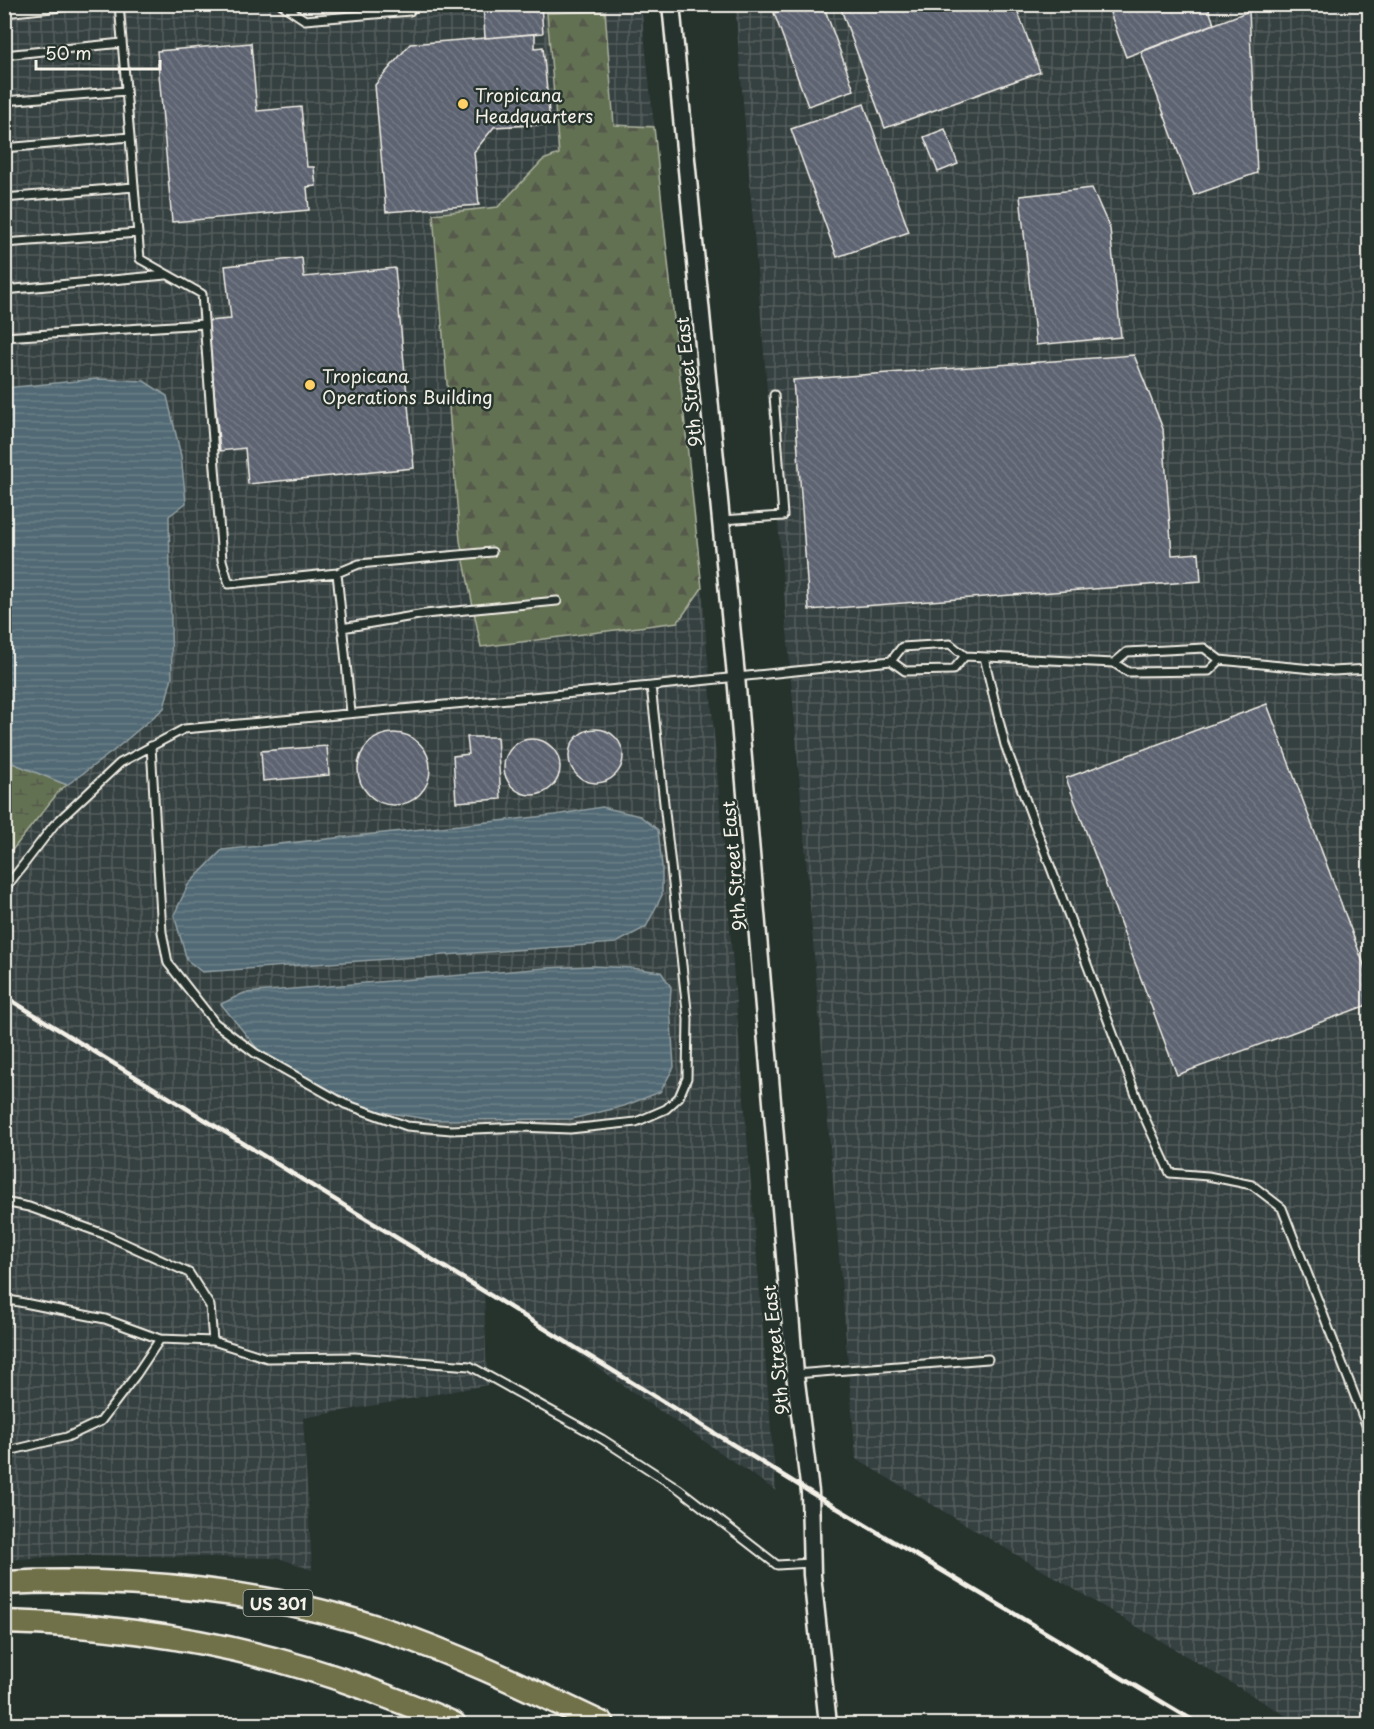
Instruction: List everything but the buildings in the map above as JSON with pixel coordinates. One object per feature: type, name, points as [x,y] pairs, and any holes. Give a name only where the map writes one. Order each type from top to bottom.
[{"type":"main road","name":"US 301","points":[[4,1583],[77,1582],[160,1586],[269,1601],[333,1615],[389,1631],[462,1658],[603,1725]]},
{"type":"main road","points":[[4,1622],[115,1629],[223,1646],[319,1671],[416,1707],[454,1725]]},
{"type":"street","name":"9th Street East","points":[[671,4],[736,676],[795,1374],[810,1492],[811,1563],[828,1725]]},
{"type":"street","points":[[821,1725],[825,1693]]},
{"type":"lane","points":[[4,13],[91,4]]},
{"type":"lane","points":[[119,4],[140,259],[202,294],[222,560],[229,584],[337,573],[359,564],[492,552]]},
{"type":"lane","points":[[282,4],[305,20],[410,11],[414,4]]},
{"type":"lane","points":[[4,55],[123,43]]},
{"type":"lane","points":[[4,101],[126,91]]},
{"type":"lane","points":[[4,148],[130,137]]},
{"type":"lane","points":[[4,198],[134,187]]},
{"type":"lane","points":[[4,243],[138,233]]},
{"type":"lane","points":[[4,290],[168,275]]},
{"type":"lane","points":[[4,337],[204,324]]},
{"type":"lane","points":[[721,520],[783,516],[774,395]]},
{"type":"lane","points":[[337,573],[351,713]]},
{"type":"lane","points":[[342,628],[425,614],[557,601]]},
{"type":"lane","points":[[891,661],[902,647],[950,644],[965,656],[1114,663],[1128,672],[1209,671],[1220,660]]},
{"type":"lane","points":[[1114,663],[1127,652],[1204,648],[1220,660],[1333,671],[1370,669]]},
{"type":"lane","points":[[4,890],[54,825],[120,763],[184,729],[651,686],[891,661],[905,671],[953,670],[965,656]]},
{"type":"lane","points":[[984,657],[1005,744],[1143,1114],[1170,1173],[1208,1176],[1252,1185],[1282,1209],[1370,1435]]},
{"type":"lane","points":[[151,746],[162,932],[168,963],[215,1023],[255,1053],[345,1104],[407,1126],[451,1130],[521,1127],[570,1129],[636,1122],[666,1109],[679,1097],[687,1078],[688,1018],[651,686]]},
{"type":"lane","points":[[4,1202],[29,1208],[104,1234],[189,1273],[210,1306],[213,1341]]},
{"type":"lane","points":[[4,1299],[105,1320],[160,1339],[213,1341],[267,1359],[355,1357],[470,1366],[602,1439],[670,1483],[777,1565],[811,1563]]},
{"type":"lane","points":[[4,1452],[67,1437],[101,1421],[160,1339]]},
{"type":"lane","points":[[795,1374],[988,1359]]},
{"type":"shaded area","points":[[5,5],[641,5],[654,127],[614,126],[605,11],[547,13],[559,154],[543,160],[498,207],[453,455],[460,541],[482,647],[678,622],[702,588],[776,1491],[484,1289],[487,1385],[303,1418],[312,1570],[279,1558],[73,1555],[5,1560],[4,859],[60,790],[112,752],[164,708],[172,677],[167,396],[144,381],[97,379],[5,388]],"holes":[[[602,807],[658,830],[662,895],[555,815]],[[591,966],[661,972],[671,987],[674,1067],[244,993]]]},
{"type":"shaded area","points":[[735,5],[1369,5],[1369,1724],[1300,1724],[856,1459]]},
{"type":"green space","points":[[605,11],[614,125],[654,127],[702,588],[678,622],[481,647],[460,541],[433,214],[498,207],[543,160],[559,154],[547,13]]},
{"type":"green space","points":[[5,760],[67,785],[60,790],[5,859]]},
{"type":"water","points":[[97,379],[144,381],[167,396],[181,456],[186,503],[169,516],[172,677],[164,708],[112,752],[67,785],[5,760],[5,388]]},
{"type":"water","points":[[602,807],[640,816],[658,830],[662,866],[662,895],[646,927],[616,943],[202,972],[187,960],[174,915],[188,885],[222,850],[555,815]]},
{"type":"water","points":[[591,966],[661,972],[671,987],[674,1067],[660,1092],[624,1106],[572,1119],[433,1120],[365,1109],[260,1052],[221,1004],[244,993]]},
{"type":"railway","points":[[4,996],[810,1492],[1199,1724]]},
{"type":"place","name":"Tropicana Headquarters","points":[[463,104]]},
{"type":"place","name":"Tropicana Operations Building","points":[[310,385]]}]
